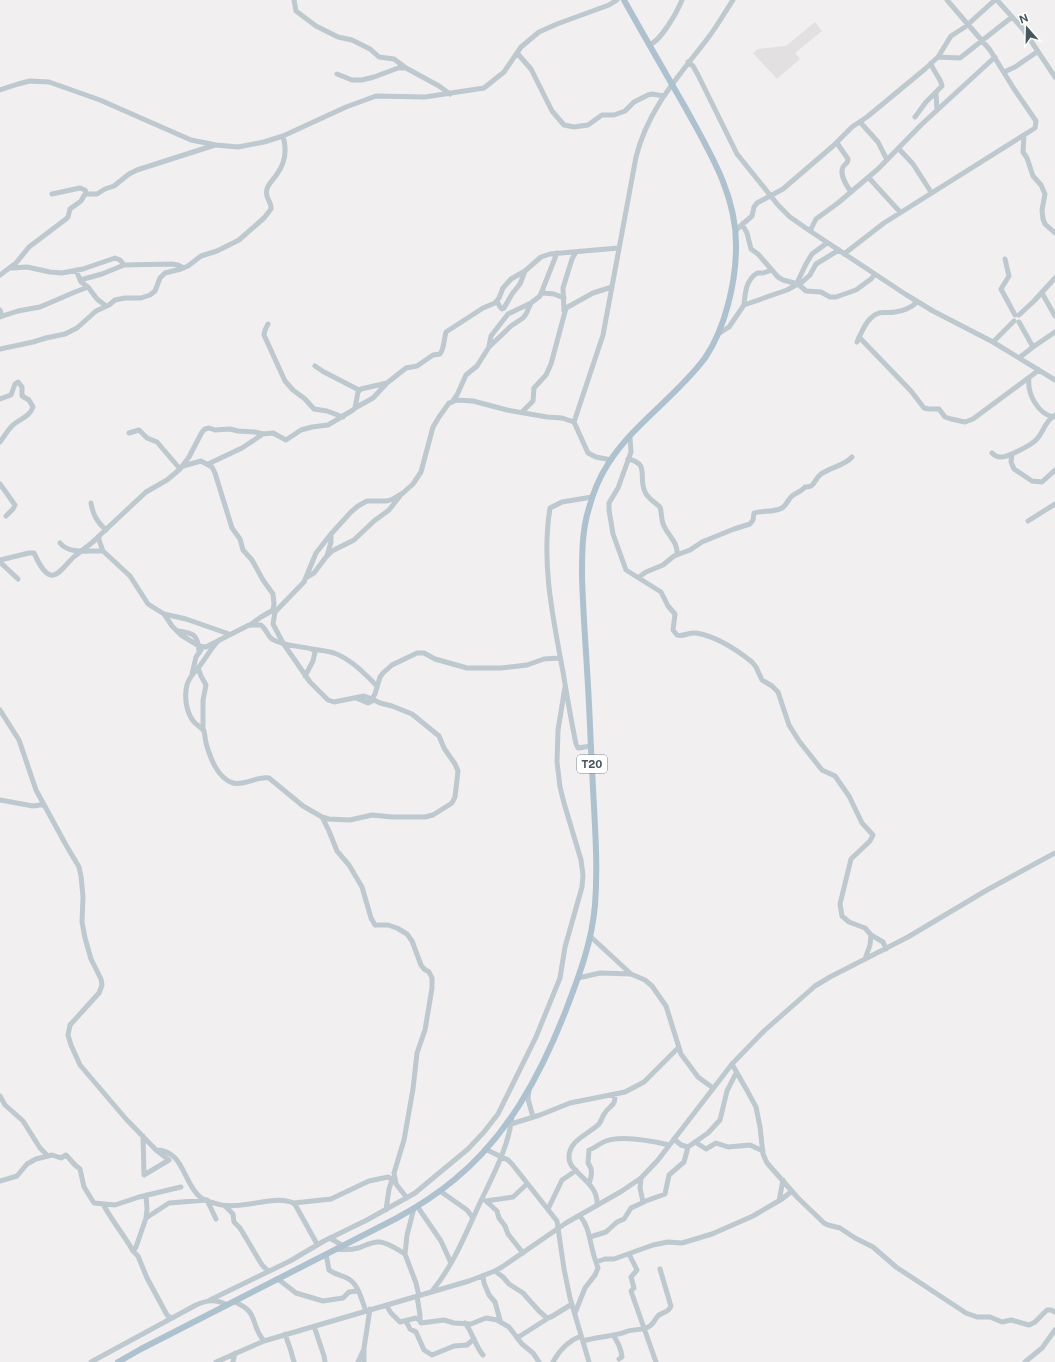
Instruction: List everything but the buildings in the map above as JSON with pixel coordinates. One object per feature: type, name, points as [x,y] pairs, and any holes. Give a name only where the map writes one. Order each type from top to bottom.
[{"type":"main road","name":"T20","points":[[118,1362],[339,1248],[415,1207],[440,1191],[473,1163],[512,1116],[529,1090],[550,1047],[578,978],[590,937],[595,904],[596,858],[582,594],[582,558],[588,510],[596,486],[611,460],[671,396],[702,360],[717,334],[726,310],[732,286],[736,253],[736,230],[724,182],[705,143],[624,0]]},
{"type":"street","points":[[294,0],[296,11],[310,22],[332,34],[352,40],[370,49],[381,58],[394,59],[406,68],[450,94]]},
{"type":"street","points":[[0,90],[30,81],[49,82],[100,100],[191,140],[216,145],[238,147],[264,142],[283,136],[346,107],[376,96],[425,97],[480,90],[504,72],[526,42],[539,32],[609,5],[617,0]]},
{"type":"street","points":[[649,45],[656,42],[675,15],[682,0]]},
{"type":"street","points":[[574,422],[603,335],[618,248],[640,141],[649,120],[664,96],[688,62],[713,31],[733,0]]},
{"type":"street","points":[[844,254],[900,212],[1035,128],[1036,121],[995,57],[947,0]]},
{"type":"street","points":[[736,230],[752,216],[754,207],[757,204],[783,188],[837,143],[850,129],[931,63],[938,57],[951,36],[968,24],[996,0],[1029,36],[1037,52],[1055,77]]},
{"type":"street","points":[[938,57],[960,58],[982,40],[997,31],[1012,17]]},
{"type":"street","points":[[1004,72],[1015,67],[1037,52]]},
{"type":"street","points":[[517,53],[531,69],[552,111],[564,125],[574,127],[588,125],[602,115],[614,115],[625,111],[634,102],[648,95],[652,94],[664,96]]},
{"type":"street","points":[[810,231],[816,219],[868,178],[937,110],[995,57]]},
{"type":"street","points":[[688,62],[693,66],[698,75],[737,154],[784,212],[827,243],[918,302],[993,342],[1055,380]]},
{"type":"street","points":[[915,117],[942,84],[931,63]]},
{"type":"street","points":[[337,74],[352,80],[362,80],[398,68],[406,68]]},
{"type":"street","points":[[936,93],[937,110]]},
{"type":"street","points":[[860,122],[878,142],[887,160]]},
{"type":"street","points":[[1024,135],[1023,152],[1027,158],[1031,174],[1041,185],[1044,194],[1042,210],[1043,219],[1045,224],[1055,233]]},
{"type":"street","points":[[0,349],[69,332],[81,325],[96,311],[115,300],[145,297],[155,291],[160,278],[165,273],[184,268],[201,256],[217,251],[239,240],[269,213],[272,206],[266,193],[268,186],[282,166],[286,149],[283,136]]},
{"type":"street","points":[[837,143],[848,159],[842,174],[844,181],[851,192]]},
{"type":"street","points":[[0,274],[11,268],[28,249],[66,219],[70,209],[78,203],[84,195],[96,194],[114,186],[129,174],[138,170],[216,145]]},
{"type":"street","points":[[899,149],[914,164],[931,192]]},
{"type":"street","points":[[868,178],[900,212]]},
{"type":"street","points":[[52,194],[80,188],[85,190],[87,194]]},
{"type":"street","points":[[744,223],[743,226],[747,233],[751,249],[758,254],[781,280],[798,284],[809,292],[821,292],[830,297],[836,297],[856,290],[871,279],[875,274]]},
{"type":"street","points":[[798,284],[806,264],[812,254],[827,243]]},
{"type":"street","points":[[182,468],[205,429],[230,429],[263,434],[273,433],[288,440],[301,430],[328,425],[373,398],[387,383],[406,368],[417,366],[433,355],[440,354],[442,352],[446,332],[498,301],[507,283],[525,271],[541,257],[557,253],[618,248]]},
{"type":"street","points":[[744,305],[787,290],[798,284],[810,274],[816,264],[839,250]]},
{"type":"street","points":[[522,412],[533,401],[534,388],[546,376],[551,364],[564,311],[564,284],[576,252]]},
{"type":"street","points":[[489,347],[491,336],[508,314],[538,299],[542,293],[557,253]]},
{"type":"street","points":[[11,268],[27,267],[56,273],[76,270],[115,258],[120,260],[124,265]]},
{"type":"street","points":[[1005,259],[1009,276],[1001,289],[1033,347]]},
{"type":"street","points":[[80,280],[102,274],[124,265],[172,264],[184,268]]},
{"type":"street","points":[[76,270],[80,280],[88,287],[97,299],[106,306]]},
{"type":"street","points":[[717,334],[729,327],[744,305],[746,289],[751,278],[757,273],[763,274],[772,270]]},
{"type":"street","points":[[498,301],[500,307],[502,309],[504,308],[520,284],[525,271]]},
{"type":"street","points":[[993,342],[1055,278]]},
{"type":"street","points":[[545,284],[552,294]]},
{"type":"street","points":[[0,313],[8,314],[40,307],[88,287]]},
{"type":"street","points":[[564,311],[567,306],[593,293],[612,287]]},
{"type":"street","points":[[542,293],[552,294],[564,298]]},
{"type":"street","points":[[1042,293],[1055,316]]},
{"type":"street","points":[[918,302],[913,306],[899,311],[884,311],[876,314],[868,322],[858,339],[908,388],[924,408],[939,409],[945,417],[968,422],[1040,370]]},
{"type":"street","points":[[452,402],[457,395],[466,375],[477,366],[489,347],[511,326],[523,318],[530,303]]},
{"type":"street","points":[[268,324],[264,335],[283,378],[288,385],[305,399],[314,409],[327,411],[343,417]]},
{"type":"street","points":[[1019,358],[1055,332]]},
{"type":"street","points":[[315,366],[359,390]]},
{"type":"street","points":[[1029,378],[1028,389],[1031,396],[1048,416],[1054,416]]},
{"type":"street","points":[[0,399],[11,395],[15,384],[18,382],[22,387],[22,396],[28,400],[32,407],[28,415],[12,426],[0,442]]},
{"type":"street","points":[[355,408],[359,390],[364,387],[387,383]]},
{"type":"street","points":[[306,577],[314,573],[332,551],[354,540],[374,521],[389,510],[400,495],[412,484],[421,472],[433,427],[446,406],[457,400],[473,401],[547,417],[562,418],[574,422],[588,453],[596,457],[611,460]]},
{"type":"street","points":[[992,453],[1000,457],[1012,454],[1036,440],[1047,421],[1054,416]]},
{"type":"street","points":[[129,433],[139,430],[148,438],[155,441],[182,468]]},
{"type":"street","points":[[208,464],[248,445],[263,434]]},
{"type":"street","points":[[630,438],[632,449],[618,488],[609,503],[614,534],[624,566],[628,572],[639,577],[664,596],[668,606],[675,614],[673,630],[677,636],[694,633],[717,639],[754,665],[762,680],[778,692],[789,725],[799,741],[822,770],[835,776],[849,796],[862,823],[873,835],[870,841],[851,859],[843,887],[840,910],[842,916],[846,920],[862,927],[871,935],[883,942],[886,949]]},
{"type":"street","points":[[1012,454],[1011,462],[1014,470],[1032,481],[1042,482],[1055,470]]},
{"type":"street","points":[[639,577],[702,542],[750,524],[753,520],[755,512],[772,512],[781,508],[793,495],[800,492],[805,487],[810,487],[814,484],[816,478],[821,474],[847,462],[852,457]]},
{"type":"street","points":[[628,459],[635,460],[642,467],[644,491],[650,499],[660,507],[663,526],[674,542],[677,555]]},
{"type":"street","points":[[1,562],[12,561],[20,555],[34,553],[44,570],[52,576],[72,558],[90,545],[146,492],[168,480],[182,468],[199,461],[212,467],[232,528],[240,539],[243,550],[252,560],[273,594],[273,624],[283,643],[305,676],[331,701],[356,698],[368,703],[373,699],[380,677],[389,668],[417,653],[424,653],[435,659],[467,668],[501,668],[527,665],[544,659],[560,658]]},
{"type":"street","points":[[0,484],[15,505],[6,516]]},
{"type":"street","points":[[199,649],[206,647],[249,625],[289,598],[306,577],[316,553],[331,534],[362,504],[370,500],[387,501],[400,495]]},
{"type":"street","points":[[591,746],[578,748],[576,744],[551,605],[547,571],[547,527],[550,508],[562,502],[592,497]]},
{"type":"street","points":[[91,502],[94,516],[98,524],[106,530]]},
{"type":"street","points":[[1028,521],[1055,504]]},
{"type":"street","points":[[326,557],[331,542],[331,534]]},
{"type":"street","points":[[99,536],[103,550],[130,576],[148,604],[164,614],[186,619],[229,634]]},
{"type":"street","points":[[60,543],[65,548],[81,551],[103,550]]},
{"type":"street","points":[[1,562],[18,579]]},
{"type":"street","points":[[273,610],[275,612],[273,624]]},
{"type":"street","points":[[164,614],[176,631],[199,649]]},
{"type":"street","points":[[249,625],[261,625],[271,639],[283,643],[335,653],[361,670],[377,686]]},
{"type":"street","points":[[192,674],[219,640]]},
{"type":"street","points":[[199,649],[194,662],[192,674],[186,688],[188,709],[192,718],[203,730]]},
{"type":"street","points":[[305,676],[315,657],[315,652],[312,649]]},
{"type":"street","points":[[198,668],[206,685],[204,696],[203,730],[212,762],[216,769],[232,783],[251,781],[264,777],[269,778],[294,799],[322,817],[339,820],[362,818],[372,815],[425,817],[433,815],[452,803],[455,797],[458,771],[439,736],[412,714],[380,703],[373,699]]},
{"type":"street","points":[[91,1362],[196,1305],[210,1300],[270,1271],[317,1244],[407,1198],[456,1160],[491,1124],[504,1103],[536,1037],[560,978],[565,947],[580,896],[583,875],[578,848],[565,809],[557,762],[558,730],[565,687]]},
{"type":"street","points":[[0,710],[21,744],[33,783],[44,806],[79,867],[82,884],[82,922],[84,934],[91,959],[102,982],[102,988],[99,994],[70,1025],[68,1032],[69,1039],[80,1065],[100,1090],[143,1136],[156,1150],[169,1160],[144,1175],[143,1136]]},
{"type":"street","points":[[0,800],[33,806],[40,804],[44,806]]},
{"type":"street","points":[[322,817],[329,831],[334,847],[353,872],[362,887],[374,926],[393,927],[407,934],[412,942],[421,965],[429,972],[432,978],[432,988],[425,1028],[417,1053],[415,1080],[404,1140],[395,1167],[394,1180],[389,1189],[386,1210]]},
{"type":"street","points":[[216,1362],[264,1340],[418,1296],[495,1271],[558,1228],[622,1191],[641,1178],[670,1145],[732,1064],[764,1031],[816,986],[830,977],[886,949],[987,890],[1055,853]]},
{"type":"street","points":[[865,959],[870,945],[871,935]]},
{"type":"street","points":[[590,937],[631,974]]},
{"type":"street","points":[[578,978],[600,973],[631,974],[646,980],[660,996],[669,1013],[681,1054],[704,1082],[713,1088]]},
{"type":"street","points":[[512,1124],[570,1103],[625,1092],[644,1082],[679,1047]]},
{"type":"street","points":[[732,1064],[756,1108],[763,1151],[767,1163],[824,1223],[840,1228],[854,1238],[873,1247],[896,1267],[966,1313],[977,1317],[990,1317],[1002,1322],[1011,1320],[1029,1325],[1035,1322],[1047,1310],[1055,1312]]},
{"type":"street","points":[[590,1236],[604,1233],[609,1230],[617,1222],[624,1218],[631,1208],[665,1194],[669,1175],[684,1162],[688,1147],[708,1133],[720,1120],[728,1091],[736,1073]]},
{"type":"street","points":[[529,1090],[528,1099],[533,1117]]},
{"type":"street","points":[[597,1205],[597,1195],[589,1183],[571,1166],[569,1159],[571,1147],[576,1141],[601,1122],[604,1114],[614,1103],[615,1095]]},
{"type":"street","points":[[0,1096],[5,1105],[23,1121],[40,1148],[48,1156]]},
{"type":"street","points":[[431,1292],[451,1263],[473,1218],[484,1200],[512,1124],[512,1116]]},
{"type":"street","points":[[589,1183],[592,1168],[588,1163],[589,1150],[600,1144],[616,1138],[638,1139],[670,1145]]},
{"type":"street","points":[[674,1139],[681,1145],[688,1147]]},
{"type":"street","points":[[695,1142],[706,1149],[716,1143],[728,1147],[750,1145],[763,1151]]},
{"type":"street","points":[[485,1149],[508,1160],[512,1164],[556,1221],[564,1269],[572,1304],[589,1362]]},
{"type":"street","points":[[156,1150],[164,1150],[176,1160],[184,1171],[194,1191],[200,1197],[225,1206],[282,1201],[294,1203],[331,1198],[369,1181],[388,1177],[394,1180],[407,1198]]},
{"type":"street","points":[[0,1181],[16,1176],[27,1164],[35,1159],[52,1155],[61,1158],[66,1155],[80,1170],[84,1187],[87,1190],[90,1199],[94,1203],[115,1205],[146,1195],[181,1187]]},
{"type":"street","points":[[548,1209],[562,1180],[576,1170]]},
{"type":"street","points":[[641,1178],[641,1199],[644,1202]]},
{"type":"street","points":[[779,1201],[783,1180]]},
{"type":"street","points":[[484,1200],[491,1201],[513,1197],[528,1184]]},
{"type":"street","points":[[440,1191],[467,1210],[473,1218]]},
{"type":"street","points":[[596,1262],[605,1259],[612,1260],[653,1245],[668,1242],[682,1243],[712,1234],[738,1224],[779,1201],[792,1191]]},
{"type":"street","points":[[133,1251],[136,1247],[146,1218],[146,1195]]},
{"type":"street","points":[[146,1218],[169,1203],[207,1200]]},
{"type":"street","points":[[207,1200],[216,1219]]},
{"type":"street","points":[[484,1200],[497,1211],[499,1218],[505,1226],[508,1234],[523,1253]]},
{"type":"street","points":[[294,1203],[317,1244]]},
{"type":"street","points":[[103,1204],[110,1217],[138,1256],[147,1278],[168,1316],[171,1318]]},
{"type":"street","points":[[225,1206],[233,1214],[234,1222],[240,1228],[262,1265],[270,1271]]},
{"type":"street","points":[[415,1207],[407,1235],[405,1254],[416,1283],[420,1315],[419,1320]]},
{"type":"street","points":[[415,1207],[441,1241],[451,1263]]},
{"type":"street","points":[[575,1314],[585,1288],[595,1275],[597,1269],[590,1236],[586,1224],[580,1216]]},
{"type":"street","points":[[330,1238],[339,1248],[347,1250],[379,1242],[388,1244],[405,1254]]},
{"type":"street","points":[[326,1254],[330,1272],[349,1279],[354,1284],[368,1310],[364,1362]]},
{"type":"street","points":[[629,1254],[637,1270],[630,1277],[634,1288],[631,1292],[656,1362]]},
{"type":"street","points":[[553,1362],[558,1352],[565,1345],[582,1338],[601,1338],[625,1333],[629,1330],[639,1330],[652,1325],[656,1318],[668,1310],[671,1306],[660,1269]]},
{"type":"street","points":[[495,1271],[513,1287],[523,1293],[547,1318],[551,1317]]},
{"type":"street","points":[[483,1276],[484,1283],[489,1294],[495,1302],[500,1320]]},
{"type":"street","points":[[278,1279],[296,1293],[323,1301],[342,1298],[349,1292],[358,1291]]},
{"type":"street","points":[[210,1300],[227,1305]]},
{"type":"street","points":[[235,1302],[250,1311],[259,1335],[264,1340]]},
{"type":"street","points":[[517,1338],[572,1304]]},
{"type":"street","points":[[386,1305],[399,1322],[416,1318],[423,1324],[444,1320],[454,1323],[471,1324],[486,1318],[500,1320],[509,1327],[525,1347],[533,1353],[539,1362]]},
{"type":"street","points":[[406,1321],[410,1329],[416,1332],[424,1350],[432,1355],[454,1346],[467,1345],[474,1339]]},
{"type":"street","points":[[466,1323],[483,1356]]},
{"type":"street","points":[[314,1326],[325,1362]]},
{"type":"street","points":[[1025,1362],[1042,1348],[1055,1330]]},
{"type":"street","points":[[285,1334],[294,1362]]},
{"type":"street","points":[[613,1335],[622,1353],[622,1357],[619,1359]]},
{"type":"street","points":[[358,1362],[364,1348]]},
{"type":"street","points":[[233,1362],[235,1353]]},
{"type":"shaded area","points":[[815,22],[822,31],[795,53],[800,59],[777,79],[753,53],[758,49],[786,46]]}]
